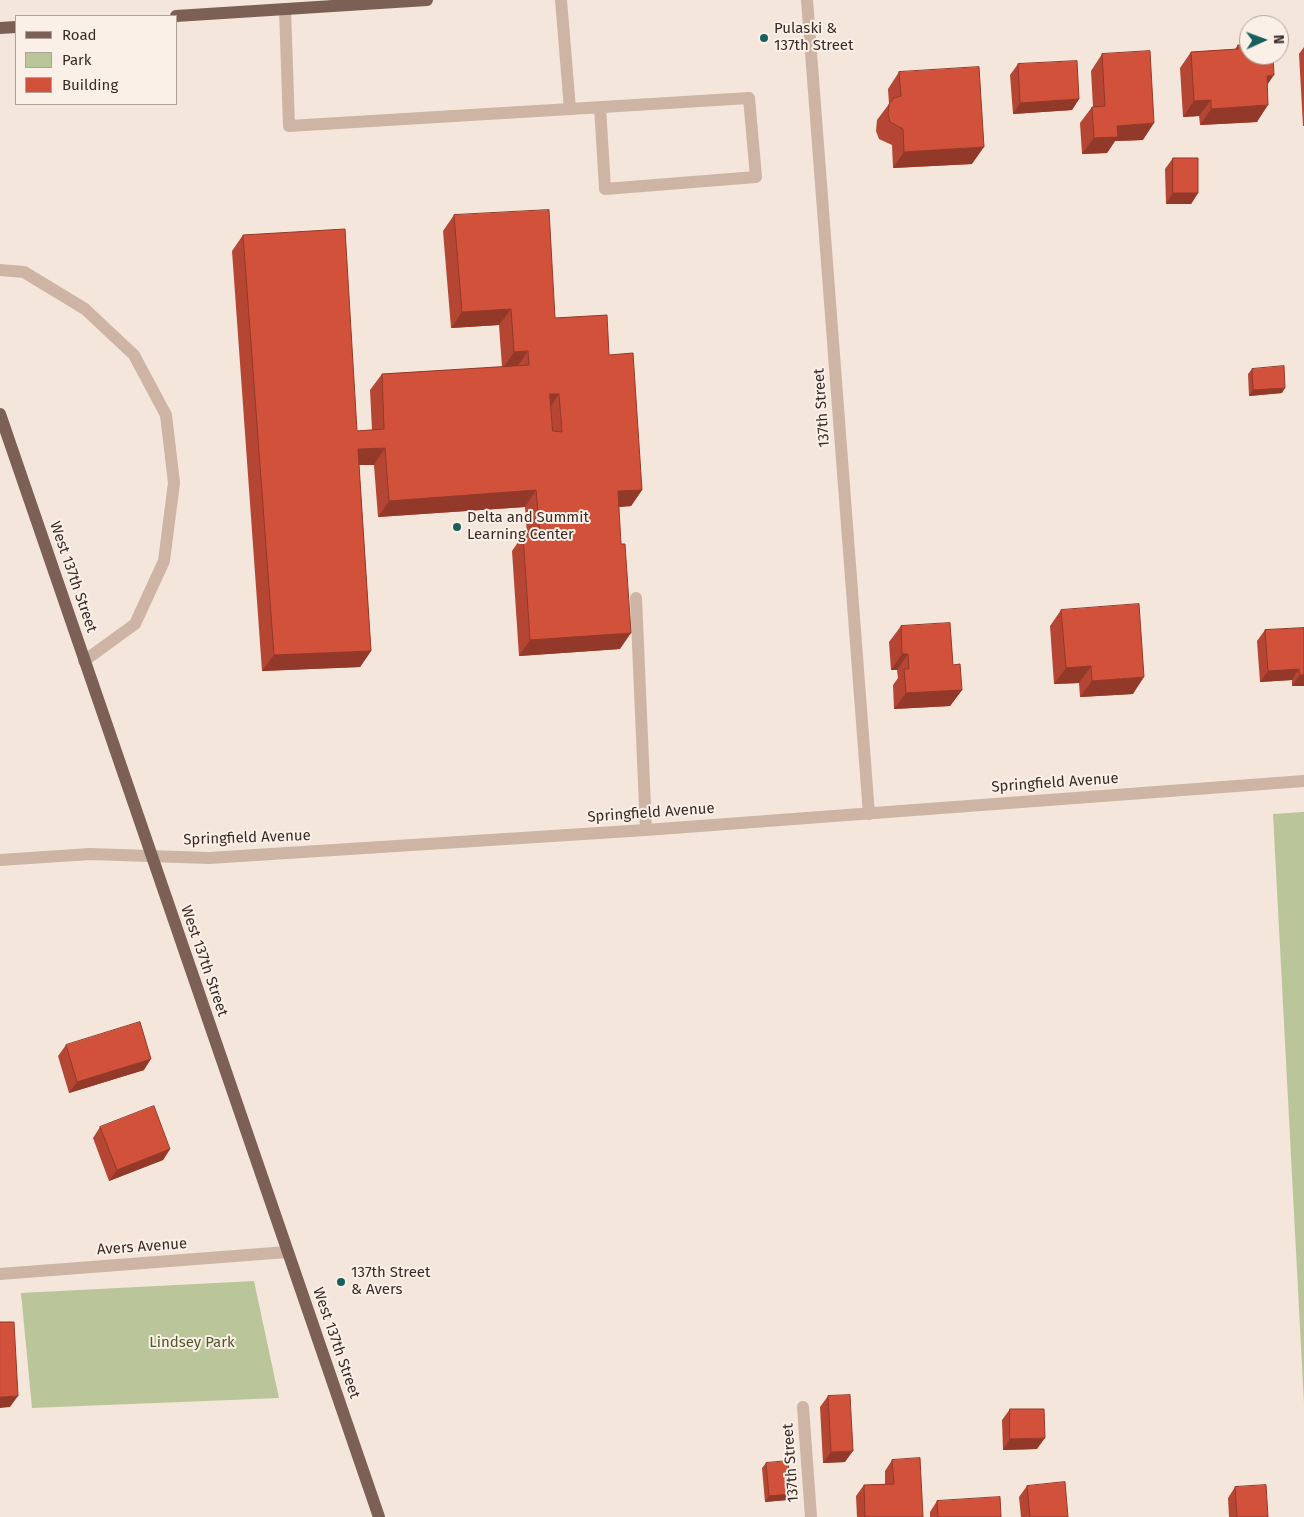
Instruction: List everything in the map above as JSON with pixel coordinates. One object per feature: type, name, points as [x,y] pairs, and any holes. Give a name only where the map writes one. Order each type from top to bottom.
[{"type":"main road","points":[[178,16],[426,0]]},
{"type":"main road","points":[[0,28],[15,27]]},
{"type":"main road","name":"West 137th Street","points":[[0,414],[378,1517]]},
{"type":"street","points":[[561,0],[570,109]]},
{"type":"street","name":"137th Street","points":[[807,0],[869,814]]},
{"type":"street","points":[[284,9],[289,126],[600,107],[750,98],[756,177],[605,189],[600,107]]},
{"type":"street","points":[[0,270],[24,272],[85,309],[134,355],[166,415],[174,483],[164,561],[135,624],[84,661]]},
{"type":"street","points":[[636,598],[646,830]]},
{"type":"street","name":"Springfield Avenue","points":[[0,860],[90,854],[209,858],[646,830],[1304,781]]},
{"type":"street","name":"Avers Avenue","points":[[0,1274],[287,1252]]},
{"type":"street","name":"137th Street","points":[[803,1407],[811,1517]]},
{"type":"green space","points":[[1304,812],[1304,1403],[1273,814]]},
{"type":"green space","name":"Lindsey Park","points":[[254,1281],[279,1398],[32,1408],[21,1293]]},
{"type":"building","points":[[1239,45],[1239,65],[1274,65],[1274,75],[1267,76],[1268,105],[1211,109],[1211,100],[1194,101],[1191,52],[1238,49]]},
{"type":"building","points":[[1150,51],[1154,123],[1117,126],[1118,137],[1094,138],[1092,107],[1105,106],[1102,54]]},
{"type":"building","points":[[1077,61],[1079,99],[1020,103],[1018,64]]},
{"type":"building","points":[[979,67],[984,147],[904,152],[903,129],[890,122],[888,114],[889,104],[894,98],[901,96],[899,72]]},
{"type":"building","points":[[1173,158],[1198,158],[1198,193],[1173,193]]},
{"type":"building","points":[[549,210],[555,318],[607,315],[609,355],[633,353],[642,490],[618,491],[621,544],[625,544],[631,633],[530,640],[523,535],[540,534],[536,490],[389,501],[385,448],[358,449],[371,651],[274,655],[243,235],[345,229],[357,431],[384,429],[382,374],[529,365],[528,351],[514,352],[511,309],[462,312],[454,215]],"holes":[[[550,394],[559,394],[562,432],[553,431]]]},
{"type":"building","points":[[1284,366],[1285,388],[1253,390],[1252,369]]},
{"type":"building","points":[[1139,604],[1144,677],[1092,681],[1091,666],[1066,668],[1061,610]]},
{"type":"building","points":[[950,623],[953,665],[960,664],[962,690],[906,693],[904,669],[909,669],[908,654],[902,654],[901,626]]},
{"type":"building","points":[[1304,628],[1304,675],[1300,675],[1299,669],[1268,671],[1265,630]]},
{"type":"building","points":[[140,1022],[151,1059],[77,1082],[66,1045]]},
{"type":"building","points":[[154,1106],[170,1149],[117,1170],[100,1127]]},
{"type":"building","points":[[0,1322],[14,1322],[18,1396],[0,1397]]},
{"type":"building","points":[[850,1395],[853,1451],[831,1452],[828,1396]]},
{"type":"building","points":[[1010,1409],[1044,1409],[1045,1438],[1010,1439]]},
{"type":"building","points":[[920,1458],[923,1517],[865,1517],[864,1485],[894,1484],[892,1460]]},
{"type":"building","points":[[788,1461],[791,1494],[769,1496],[766,1463]]},
{"type":"building","points":[[1065,1482],[1068,1517],[1030,1517],[1027,1486]]},
{"type":"building","points":[[1266,1485],[1268,1517],[1237,1517],[1235,1487]]},
{"type":"building","points":[[1000,1497],[1001,1517],[938,1517],[937,1501]]},
{"type":"place","name":"Pulaski & 137th Street","points":[[764,38]]},
{"type":"place","name":"Delta and Summit Learning Center","points":[[457,527]]},
{"type":"place","name":"137th Street & Avers","points":[[341,1282]]}]
